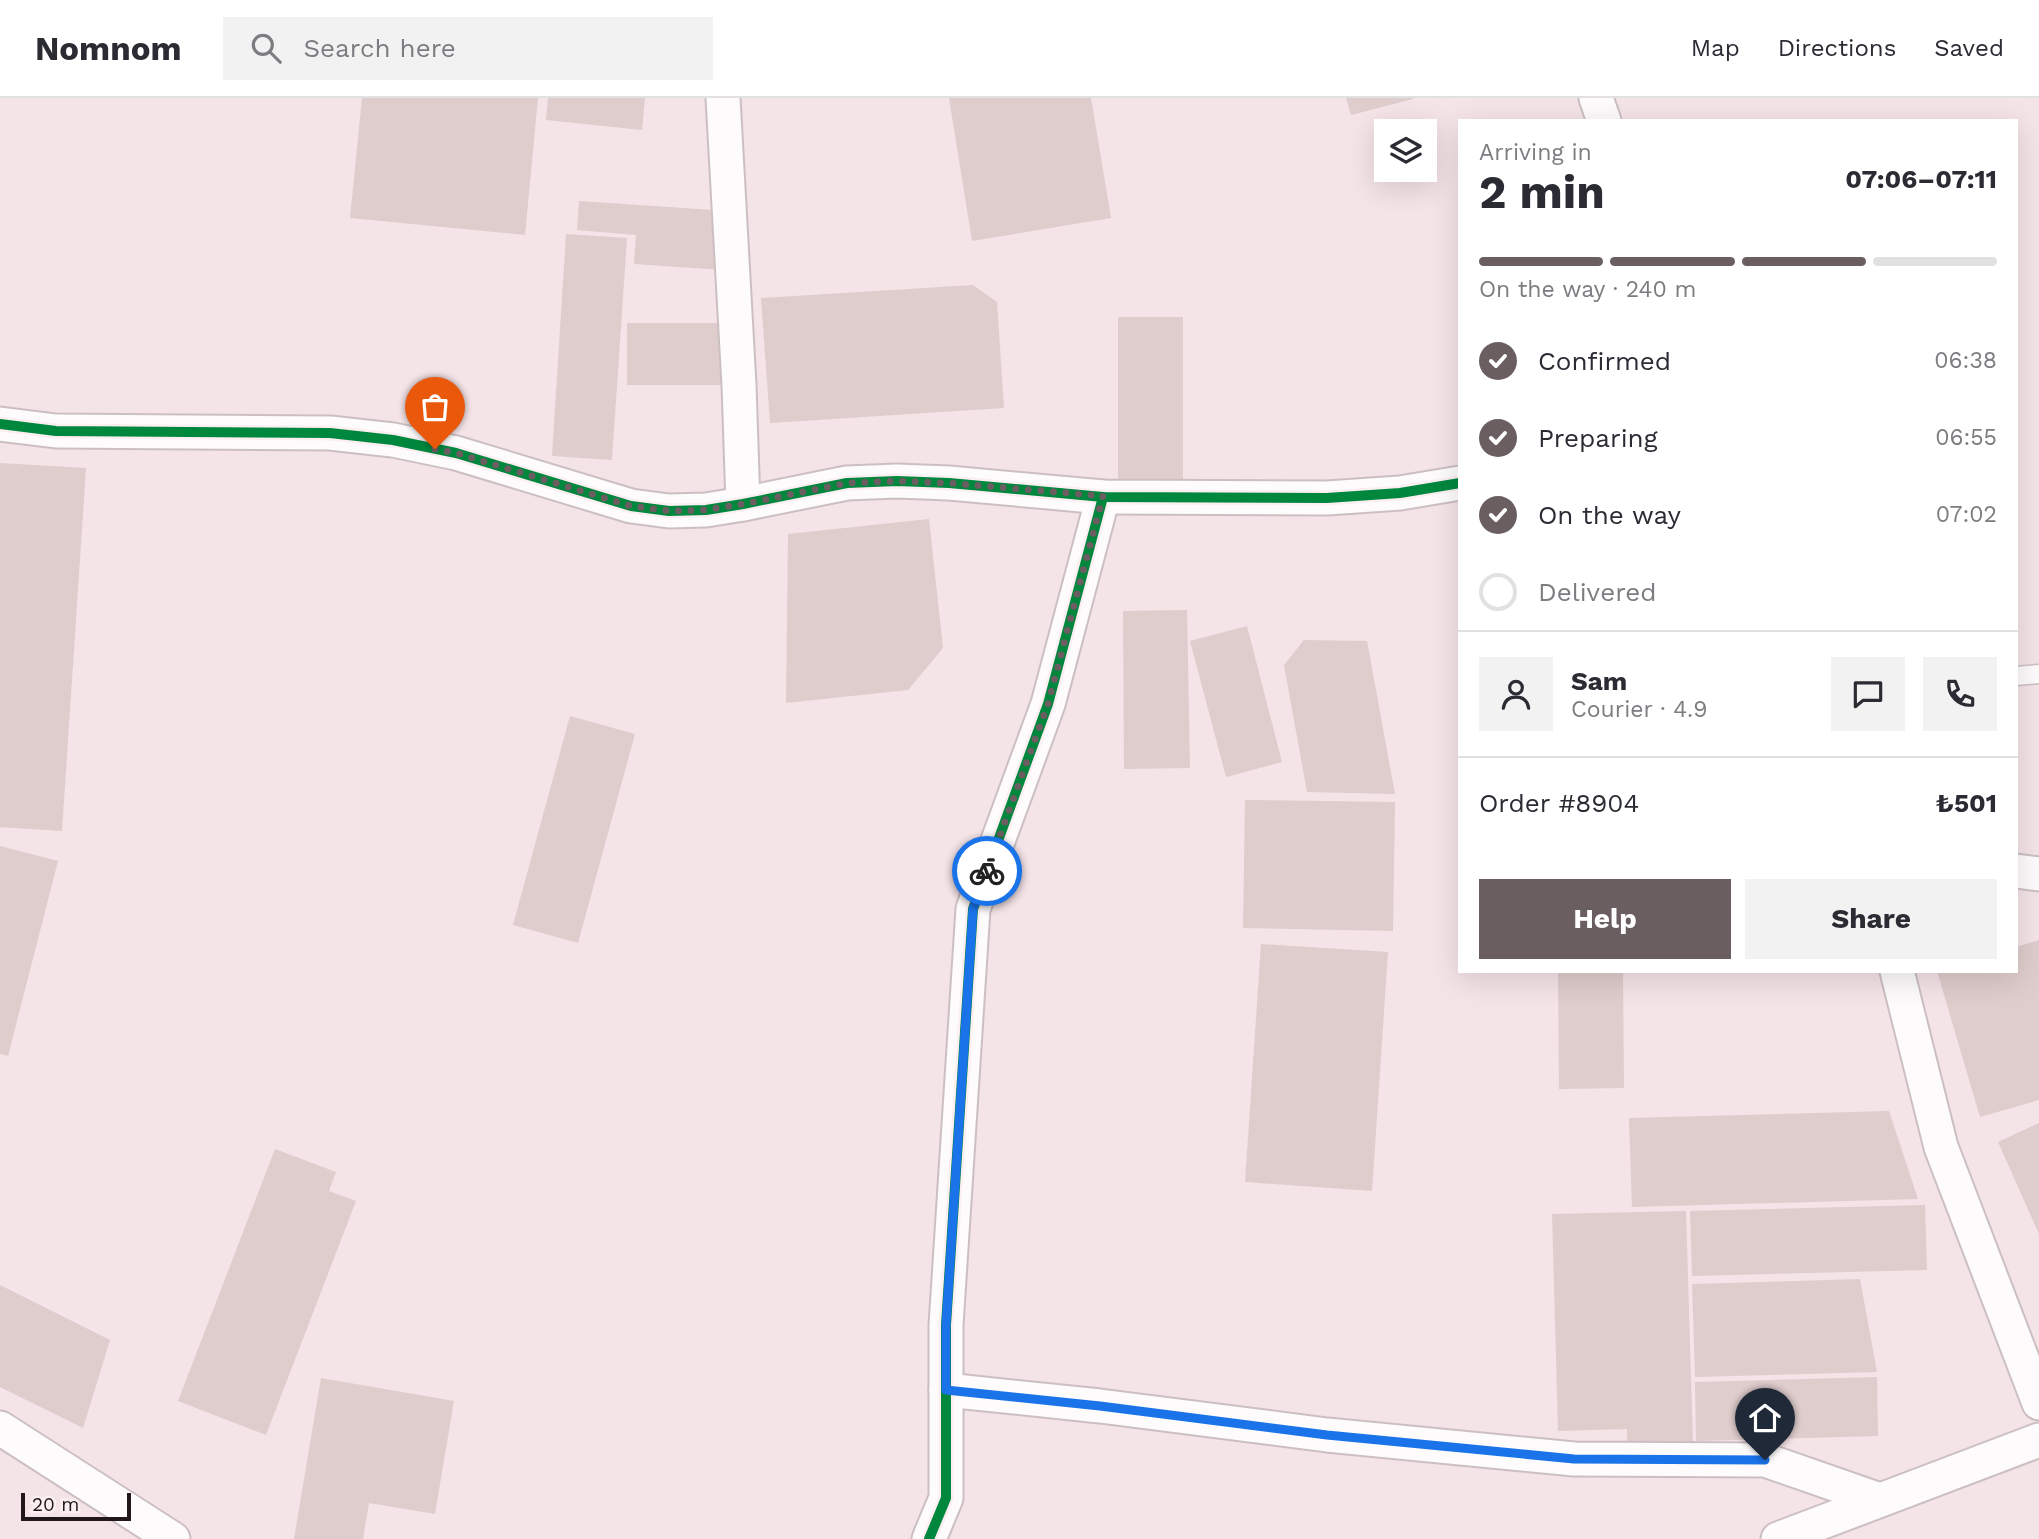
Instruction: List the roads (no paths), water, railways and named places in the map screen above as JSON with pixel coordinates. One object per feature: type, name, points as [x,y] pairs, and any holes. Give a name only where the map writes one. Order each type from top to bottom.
[{"type":"street","points":[[723,98],[743,504]]},
{"type":"street","points":[[1596,98],[1603,119]]},
{"type":"street","points":[[0,425],[55,430],[330,433],[393,440],[456,453],[631,506],[669,511],[706,510],[847,483],[897,481],[1103,496],[1327,498],[1400,493],[1458,483]]},
{"type":"street","points":[[929,1539],[946,1498],[946,1325],[973,909],[1048,704],[1103,496]]},
{"type":"street","points":[[2018,871],[2039,874]]},
{"type":"street","points":[[1898,973],[1941,1147],[2039,1403]]},
{"type":"street","points":[[946,1390],[1100,1406],[1327,1435],[1574,1459],[1765,1460],[1880,1500]]},
{"type":"street","points":[[0,1428],[173,1539]]},
{"type":"street","points":[[1778,1539],[2039,1440]]},
{"type":"lane","points":[[2018,676],[2039,674]]}]
